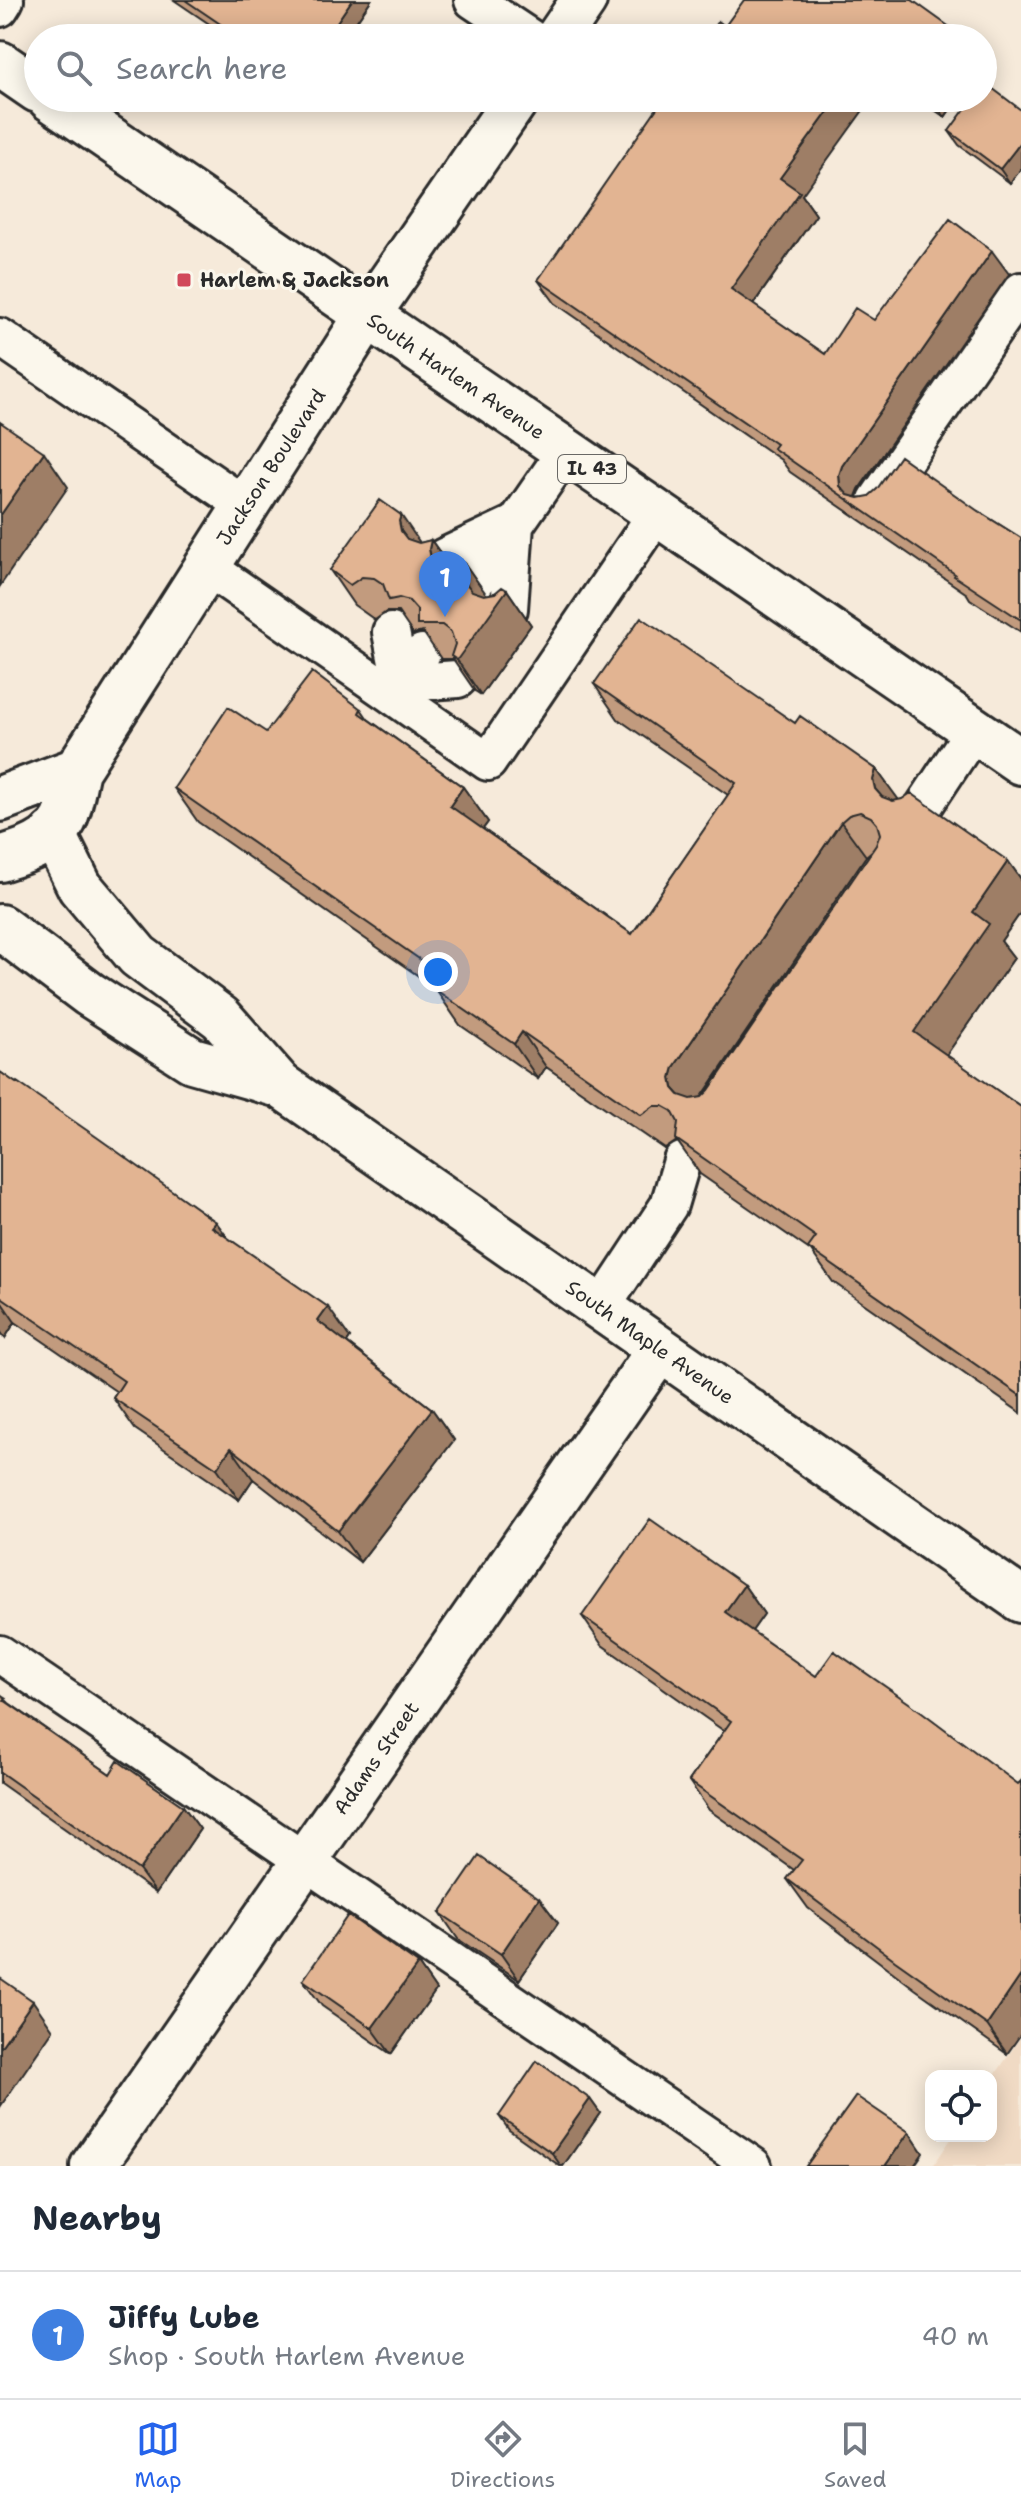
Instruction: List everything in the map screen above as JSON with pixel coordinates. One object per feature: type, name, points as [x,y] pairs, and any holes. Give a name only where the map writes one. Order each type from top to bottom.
[{"type":"street","points":[[568,24],[584,0]]},
{"type":"street","points":[[0,64],[24,80]]},
{"type":"street","name":"South Harlem Avenue","points":[[70,112],[1021,762]]},
{"type":"street","name":"Jackson Boulevard","points":[[77,770],[367,316],[507,112]]},
{"type":"street","points":[[0,799],[77,770]]},
{"type":"street","points":[[0,859],[34,848],[53,833],[63,820],[77,770]]},
{"type":"street","name":"South Maple Avenue","points":[[53,833],[80,887],[138,956],[221,1018],[280,1085],[1021,1600]]},
{"type":"street","name":"South Maple Avenue","points":[[0,927],[89,994],[192,1060],[280,1085]]},
{"type":"street","name":"Adams Street","points":[[93,2166],[660,1349]]},
{"type":"lane","points":[[0,8],[5,0]]},
{"type":"lane","points":[[473,0],[509,24]]},
{"type":"lane","points":[[876,501],[1021,291]]},
{"type":"lane","points":[[0,337],[246,506]]},
{"type":"lane","points":[[474,584],[566,451]]},
{"type":"lane","points":[[207,567],[396,689],[488,762],[657,513]]},
{"type":"lane","points":[[444,557],[515,523]]},
{"type":"lane","points":[[509,609],[515,523]]},
{"type":"lane","points":[[391,632],[396,689]]},
{"type":"lane","points":[[396,689],[422,653]]},
{"type":"lane","points":[[396,689],[458,679]]},
{"type":"lane","points":[[918,815],[974,730]]},
{"type":"lane","points":[[601,1308],[669,1205],[682,1161]]},
{"type":"lane","points":[[0,1654],[753,2166]]},
{"type":"shaded area","points":[[1021,2037],[1021,2166],[933,2166],[949,2142],[997,2142],[997,2072]]},
{"type":"building","points":[[185,0],[352,0],[336,24],[220,24]]},
{"type":"building","points":[[744,0],[912,0],[945,24],[726,24]]},
{"type":"building","points":[[997,92],[1021,110],[1021,142],[1000,169],[949,131],[963,112],[997,112]]},
{"type":"building","points":[[654,112],[828,112],[780,178],[800,192],[731,289],[825,354],[855,308],[874,320],[950,219],[992,251],[842,466],[839,475],[840,486],[848,495],[859,498],[869,496],[900,456],[1021,538],[1021,620],[773,448],[776,444],[538,280]]},
{"type":"building","points":[[0,422],[44,452],[0,516]]},
{"type":"building","points":[[380,500],[401,515],[401,531],[407,539],[419,543],[431,540],[431,558],[437,566],[449,570],[465,564],[466,583],[472,591],[484,595],[495,593],[502,587],[507,590],[457,660],[451,656],[455,644],[451,632],[442,625],[417,625],[417,610],[409,601],[399,598],[389,600],[383,584],[374,578],[362,577],[350,585],[330,570]]},
{"type":"building","points":[[641,617],[795,723],[800,716],[876,769],[873,780],[875,789],[882,797],[893,801],[911,793],[1008,861],[973,912],[989,924],[914,1032],[1021,1107],[1021,1396],[808,1248],[816,1237],[676,1139],[678,1122],[672,1111],[663,1106],[654,1106],[641,1115],[522,1032],[514,1044],[436,990],[445,977],[174,788],[228,707],[266,732],[312,672],[361,709],[359,713],[463,787],[450,806],[632,934],[736,783],[594,684]],"holes":[[[860,812],[871,817],[880,834],[876,845],[709,1090],[702,1097],[691,1099],[679,1095],[673,1088],[671,1078],[674,1067],[841,822],[849,815]]]},
{"type":"building","points":[[0,1072],[216,1222],[212,1227],[328,1307],[318,1321],[432,1409],[338,1531],[231,1448],[217,1468],[113,1398],[124,1381],[0,1296]]},
{"type":"building","points":[[650,1519],[744,1585],[725,1612],[816,1676],[834,1651],[1018,1784],[1021,1781],[1021,1975],[987,2025],[787,1879],[802,1860],[689,1781],[731,1721],[582,1616]]},
{"type":"building","points":[[0,1694],[6,1698],[4,1700],[110,1774],[118,1761],[183,1806],[139,1870],[0,1772]]},
{"type":"building","points":[[479,1856],[539,1898],[501,1954],[440,1913]]},
{"type":"building","points":[[348,1915],[418,1964],[372,2028],[303,1980]]},
{"type":"building","points":[[0,1978],[33,2001],[0,2048]]},
{"type":"building","points":[[537,2061],[590,2099],[552,2153],[499,2116]]},
{"type":"building","points":[[856,2096],[909,2132],[885,2166],[806,2166]]},
{"type":"place","name":"Harlem & Jackson","points":[[184,280]]},
{"type":"place","name":"Jiffy Lube","points":[[445,617]]}]
